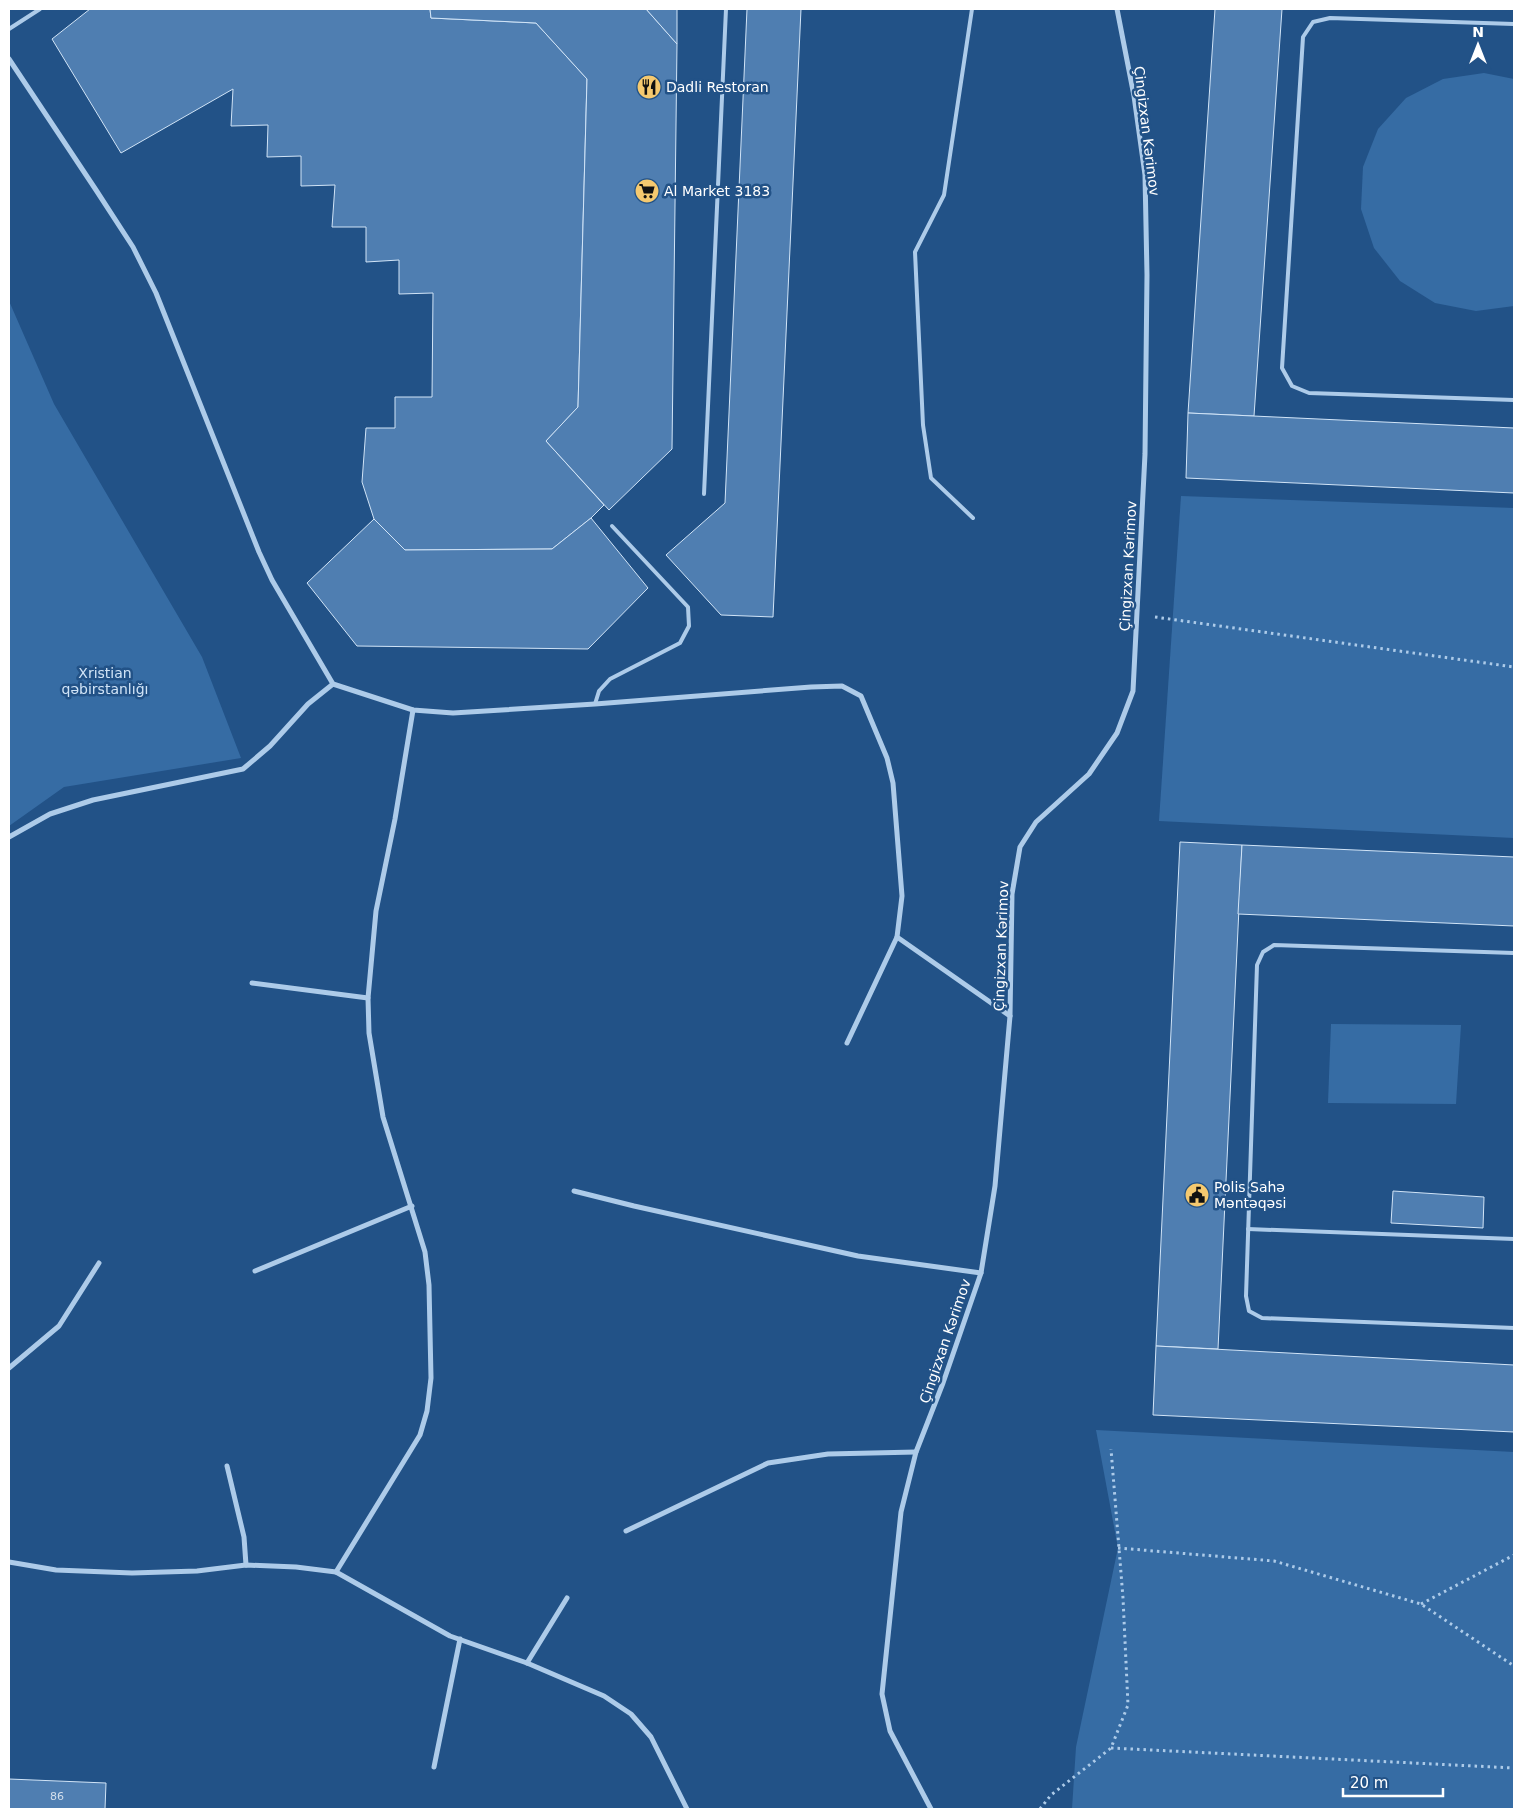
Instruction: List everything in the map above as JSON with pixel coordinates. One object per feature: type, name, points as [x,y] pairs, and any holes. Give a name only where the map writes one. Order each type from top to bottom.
[{"type":"street","name":"Çingizxan Kərimov","points":[[931,1809],[890,1731],[882,1694],[902,1512],[916,1452],[943,1383],[980,1273],[995,1186],[1010,1016],[1012,894],[1020,847],[1036,822],[1089,774],[1118,733],[1133,691],[1144,454],[1147,275],[1144,175],[1134,96],[1118,9]]},
{"type":"street","points":[[9,59],[133,247],[156,292],[259,552],[272,580],[333,684],[412,710],[453,713],[811,687],[842,686],[861,696],[887,758],[893,783],[902,896],[897,937],[847,1043]]},
{"type":"street","points":[[9,838],[50,814],[93,800],[243,769],[270,746],[308,704],[333,684]]},
{"type":"street","points":[[336,1572],[420,1435],[427,1411],[431,1378],[429,1285],[425,1252],[383,1117],[369,1034],[368,998],[376,911],[395,819],[412,710]]},
{"type":"street","points":[[897,937],[1010,1016]]},
{"type":"street","points":[[252,983],[368,998]]},
{"type":"street","points":[[574,1191],[858,1256],[980,1273]]},
{"type":"street","points":[[255,1270],[412,1206]]},
{"type":"street","points":[[9,1368],[59,1326],[99,1263]]},
{"type":"street","points":[[626,1531],[768,1463],[828,1454],[916,1452]]},
{"type":"street","points":[[227,1466],[244,1537],[246,1565]]},
{"type":"street","points":[[9,1562],[56,1570],[132,1573],[197,1570],[246,1565],[296,1567],[336,1572],[450,1636],[527,1663],[604,1696],[632,1714],[651,1737],[686,1809]]},
{"type":"street","points":[[527,1663],[567,1598]]},
{"type":"street","points":[[434,1767],[460,1639]]},
{"type":"lane","points":[[9,29],[40,9]]},
{"type":"lane","points":[[704,494],[726,9]]},
{"type":"lane","points":[[972,9],[944,195],[916,252],[924,425],[931,478],[973,518]]},
{"type":"lane","points":[[1514,24],[1330,18],[1313,22],[1303,37],[1282,368],[1292,386],[1309,392],[1514,400]]},
{"type":"lane","points":[[595,704],[599,692],[610,679],[680,643],[689,626],[688,607],[612,526]]},
{"type":"lane","points":[[1514,953],[1274,945],[1263,952],[1257,965],[1246,1296],[1249,1311],[1262,1318],[1514,1328]]},
{"type":"lane","points":[[1248,1228],[1514,1239]]},
{"type":"path","points":[[1137,615],[1514,667]]},
{"type":"path","points":[[1040,1809],[1051,1795],[1111,1748],[1128,1705],[1123,1598],[1111,1449]]},
{"type":"path","points":[[1118,1548],[1274,1561],[1421,1604],[1514,1666]]},
{"type":"path","points":[[1421,1604],[1514,1555]]},
{"type":"path","points":[[1111,1748],[1514,1768]]},
{"type":"green space","points":[[1484,73],[1514,79],[1514,306],[1476,311],[1435,303],[1400,281],[1374,248],[1361,209],[1363,167],[1378,129],[1406,98],[1443,79]]},
{"type":"green space","name":"Xristian qəbirstanlığı","points":[[9,301],[54,404],[202,657],[241,758],[64,787],[9,826]]},
{"type":"green space","points":[[1181,496],[1514,508],[1514,838],[1159,821]]},
{"type":"green space","points":[[1331,1024],[1461,1025],[1456,1104],[1328,1103]]},
{"type":"green space","points":[[1096,1430],[1514,1452],[1514,1809],[1072,1809],[1076,1747],[1118,1548]]},
{"type":"building","points":[[90,9],[430,9],[431,18],[536,23],[587,79],[578,407],[546,441],[604,505],[591,518],[552,549],[405,550],[374,519],[362,482],[366,428],[395,428],[395,397],[432,397],[433,293],[399,294],[399,260],[366,262],[366,227],[332,227],[335,185],[301,186],[301,156],[267,157],[268,125],[231,126],[233,89],[121,153],[52,39]]},
{"type":"building","points":[[430,9],[646,9],[677,44],[672,449],[609,510],[546,441],[578,407],[587,79],[536,23],[431,18]]},
{"type":"building","points":[[646,9],[677,9],[677,44]]},
{"type":"building","points":[[747,9],[801,9],[773,617],[721,615],[666,555],[725,503]]},
{"type":"building","points":[[1215,9],[1282,9],[1254,416],[1188,413]]},
{"type":"building","points":[[1188,413],[1514,428],[1514,493],[1186,478]]},
{"type":"building","points":[[591,518],[648,588],[588,649],[357,646],[307,583],[374,519],[405,550],[552,549]]},
{"type":"building","points":[[1180,842],[1242,845],[1218,1349],[1156,1346]]},
{"type":"building","points":[[1242,845],[1514,857],[1514,926],[1238,914]]},
{"type":"building","points":[[1393,1191],[1484,1197],[1483,1228],[1391,1223]]},
{"type":"building","points":[[1156,1346],[1514,1365],[1514,1432],[1153,1415]]},
{"type":"building","points":[[9,1779],[106,1783],[105,1809],[9,1809]]},
{"type":"place","name":"Dadli Restoran","points":[[649,87]]},
{"type":"place","name":"Al Market 3183","points":[[647,191]]},
{"type":"place","name":"Polis Sahə Məntəqəsi","points":[[1197,1195]]}]
